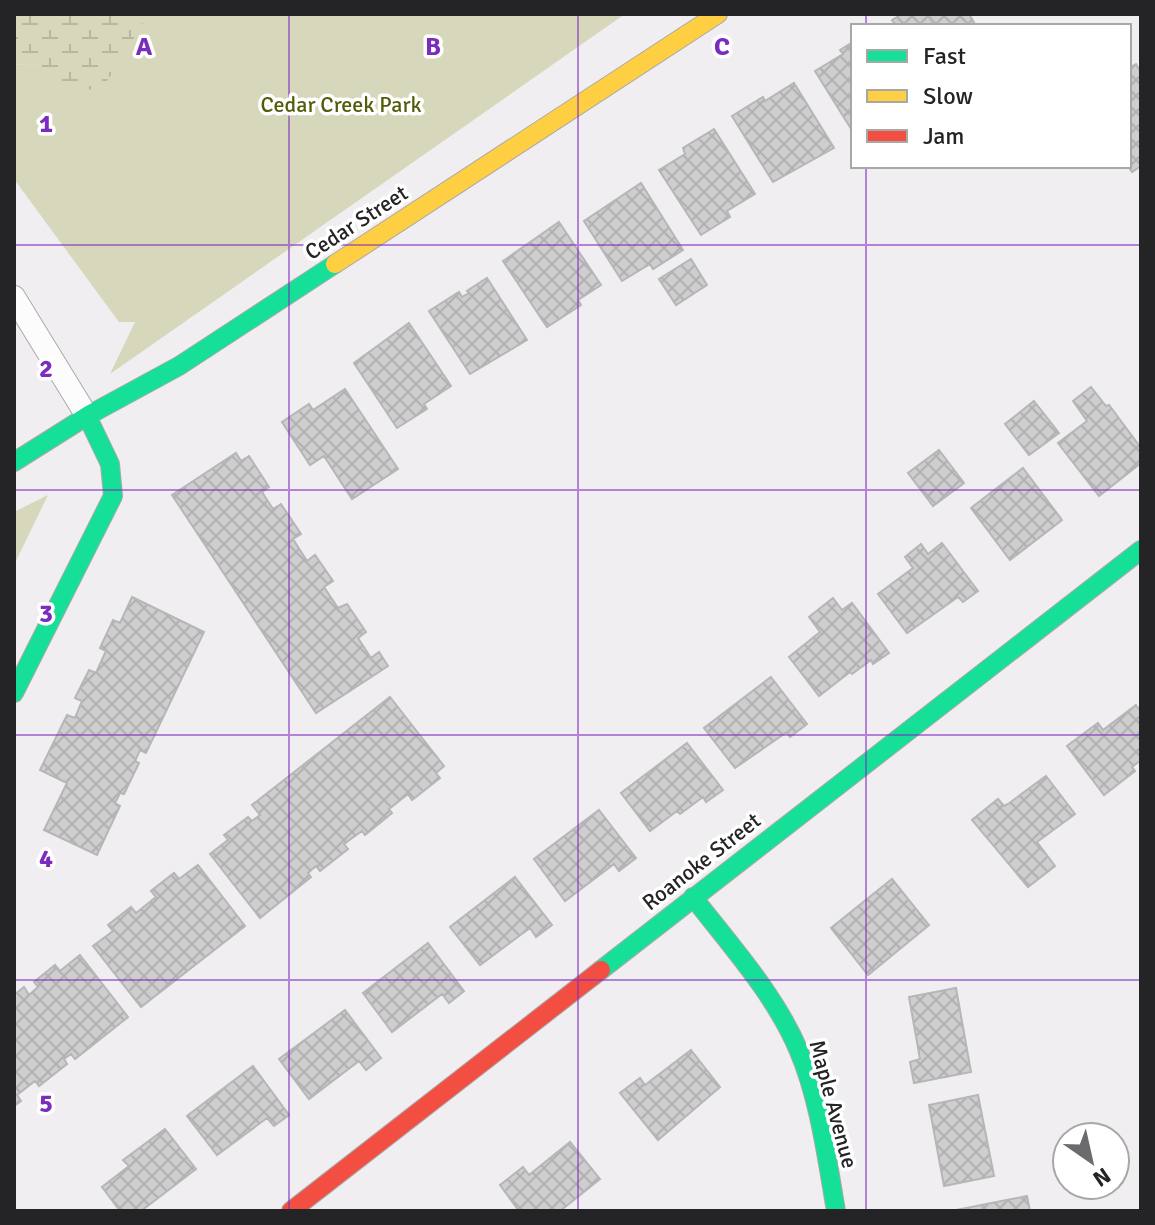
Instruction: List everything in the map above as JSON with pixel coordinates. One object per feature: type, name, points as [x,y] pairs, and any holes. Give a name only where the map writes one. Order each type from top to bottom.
[{"type":"street","name":"Cedar Street","points":[[14,462],[87,416],[179,366],[718,14]]},
{"type":"street","points":[[14,693],[113,496],[115,479],[87,416]]},
{"type":"street","name":"Roanoke Street","points":[[291,1211],[1141,550]]},
{"type":"street","name":"Maple Avenue","points":[[693,897],[762,986],[798,1049],[820,1124],[836,1211]]},
{"type":"lane","points":[[14,297],[87,416]]},
{"type":"green space","points":[[14,14],[149,14],[107,81],[71,99],[39,66],[14,64]]},
{"type":"green space","name":"Cedar Creek Park","points":[[149,14],[625,14],[110,374],[135,322],[119,322],[14,179],[14,64],[39,66],[139,29]]},
{"type":"green space","points":[[48,495],[14,565],[14,512]]},
{"type":"building","points":[[902,14],[927,14],[934,24],[895,24],[892,20]]},
{"type":"building","points":[[928,14],[969,14],[975,24],[935,24]]},
{"type":"building","points":[[851,43],[851,129],[815,71],[843,54],[840,50]]},
{"type":"building","points":[[1136,64],[1141,73],[1141,166],[1132,172],[1129,168],[1131,67]]},
{"type":"building","points":[[794,83],[834,148],[773,182],[732,116]]},
{"type":"building","points":[[714,129],[755,194],[727,211],[730,217],[701,235],[659,170],[685,154],[683,148]]},
{"type":"building","points":[[641,183],[683,250],[653,269],[650,264],[622,281],[584,221]]},
{"type":"building","points":[[559,222],[601,285],[578,300],[581,305],[547,327],[503,261]]},
{"type":"building","points":[[691,259],[707,285],[676,305],[659,279]]},
{"type":"building","points":[[487,278],[527,340],[470,374],[429,311],[459,292],[462,297]]},
{"type":"building","points":[[409,323],[451,386],[424,404],[427,409],[397,428],[354,363]]},
{"type":"building","points":[[1091,387],[1106,406],[1109,405],[1141,448],[1141,463],[1099,496],[1058,443],[1087,421],[1073,401]]},
{"type":"building","points":[[345,389],[398,469],[352,499],[324,456],[310,465],[282,422],[309,404],[313,410]]},
{"type":"building","points":[[1034,401],[1059,433],[1029,455],[1005,424]]},
{"type":"building","points":[[939,450],[964,483],[933,506],[908,473]]},
{"type":"building","points":[[236,453],[241,461],[249,456],[269,487],[262,492],[273,509],[281,504],[301,534],[293,539],[307,561],[315,555],[333,581],[324,587],[338,608],[347,604],[366,632],[358,638],[371,658],[379,652],[388,666],[316,713],[172,495]]},
{"type":"building","points":[[1023,468],[1062,520],[1010,560],[971,508]]},
{"type":"building","points":[[942,543],[978,591],[963,602],[958,597],[907,633],[878,594],[913,568],[905,557],[921,544],[928,554]]},
{"type":"building","points":[[132,597],[204,632],[146,753],[140,750],[135,761],[139,763],[124,794],[120,793],[115,803],[120,806],[97,855],[44,830],[67,783],[40,770],[67,715],[75,718],[82,701],[75,698],[89,670],[96,673],[106,651],[100,648],[113,620],[120,623]]},
{"type":"building","points":[[833,598],[842,610],[852,603],[889,653],[873,664],[871,660],[852,674],[850,672],[819,696],[789,657],[820,632],[809,617]]},
{"type":"building","points":[[771,677],[807,724],[790,737],[787,732],[735,768],[704,728]]},
{"type":"building","points":[[390,697],[444,766],[436,773],[440,778],[412,800],[408,794],[389,809],[392,813],[365,835],[362,831],[344,844],[348,849],[320,871],[316,866],[308,873],[311,877],[260,918],[210,854],[228,840],[224,835],[248,817],[252,821],[260,815],[252,805]]},
{"type":"building","points":[[1136,705],[1141,712],[1141,760],[1132,767],[1135,771],[1104,795],[1067,746],[1098,723],[1103,730]]},
{"type":"building","points":[[687,743],[723,790],[706,802],[703,797],[680,814],[677,811],[650,831],[621,793]]},
{"type":"building","points":[[1046,776],[1075,814],[1037,842],[1055,866],[1028,887],[972,820],[998,799],[1004,806]]},
{"type":"building","points":[[599,810],[636,858],[619,871],[614,864],[565,901],[534,859]]},
{"type":"building","points":[[198,865],[245,926],[141,1007],[93,946],[113,931],[108,925],[131,907],[136,913],[156,897],[151,891],[174,873],[179,879]]},
{"type":"building","points":[[515,877],[552,925],[536,937],[530,928],[480,965],[450,927]]},
{"type":"building","points":[[892,879],[929,925],[868,975],[831,928]]},
{"type":"building","points":[[428,943],[464,991],[449,1003],[442,994],[392,1032],[363,993]]},
{"type":"building","points":[[80,955],[128,1017],[75,1059],[71,1054],[64,1059],[67,1064],[39,1086],[35,1081],[17,1095],[21,1101],[14,1106],[14,995],[24,987],[29,995],[38,987],[34,982],[55,965],[60,971]]},
{"type":"building","points":[[956,988],[971,1072],[914,1083],[910,1062],[920,1059],[909,997]]},
{"type":"building","points":[[345,1010],[381,1058],[366,1070],[359,1061],[309,1099],[279,1059]]},
{"type":"building","points":[[691,1050],[720,1087],[658,1140],[620,1093],[640,1078],[645,1085]]},
{"type":"building","points":[[253,1066],[289,1115],[274,1126],[267,1118],[217,1155],[187,1116]]},
{"type":"building","points":[[978,1095],[994,1176],[944,1186],[929,1105]]},
{"type":"building","points":[[165,1129],[196,1169],[141,1211],[120,1211],[102,1187],[129,1166],[123,1160]]},
{"type":"building","points":[[570,1142],[600,1179],[560,1211],[519,1211],[500,1185],[523,1167],[529,1175]]},
{"type":"building","points":[[1027,1196],[1030,1211],[951,1211]]},
{"type":"traffic: fast","points":[[14,462],[87,416],[179,366],[335,264]]},
{"type":"traffic: fast","points":[[14,693],[113,496],[110,464],[87,416]]},
{"type":"traffic: fast","points":[[601,970],[1141,550]]},
{"type":"traffic: fast","points":[[693,897],[764,989],[798,1049],[817,1108],[836,1211]]},
{"type":"traffic: slow","points":[[335,264],[718,14]]},
{"type":"traffic: jam","points":[[291,1211],[601,970]]}]
